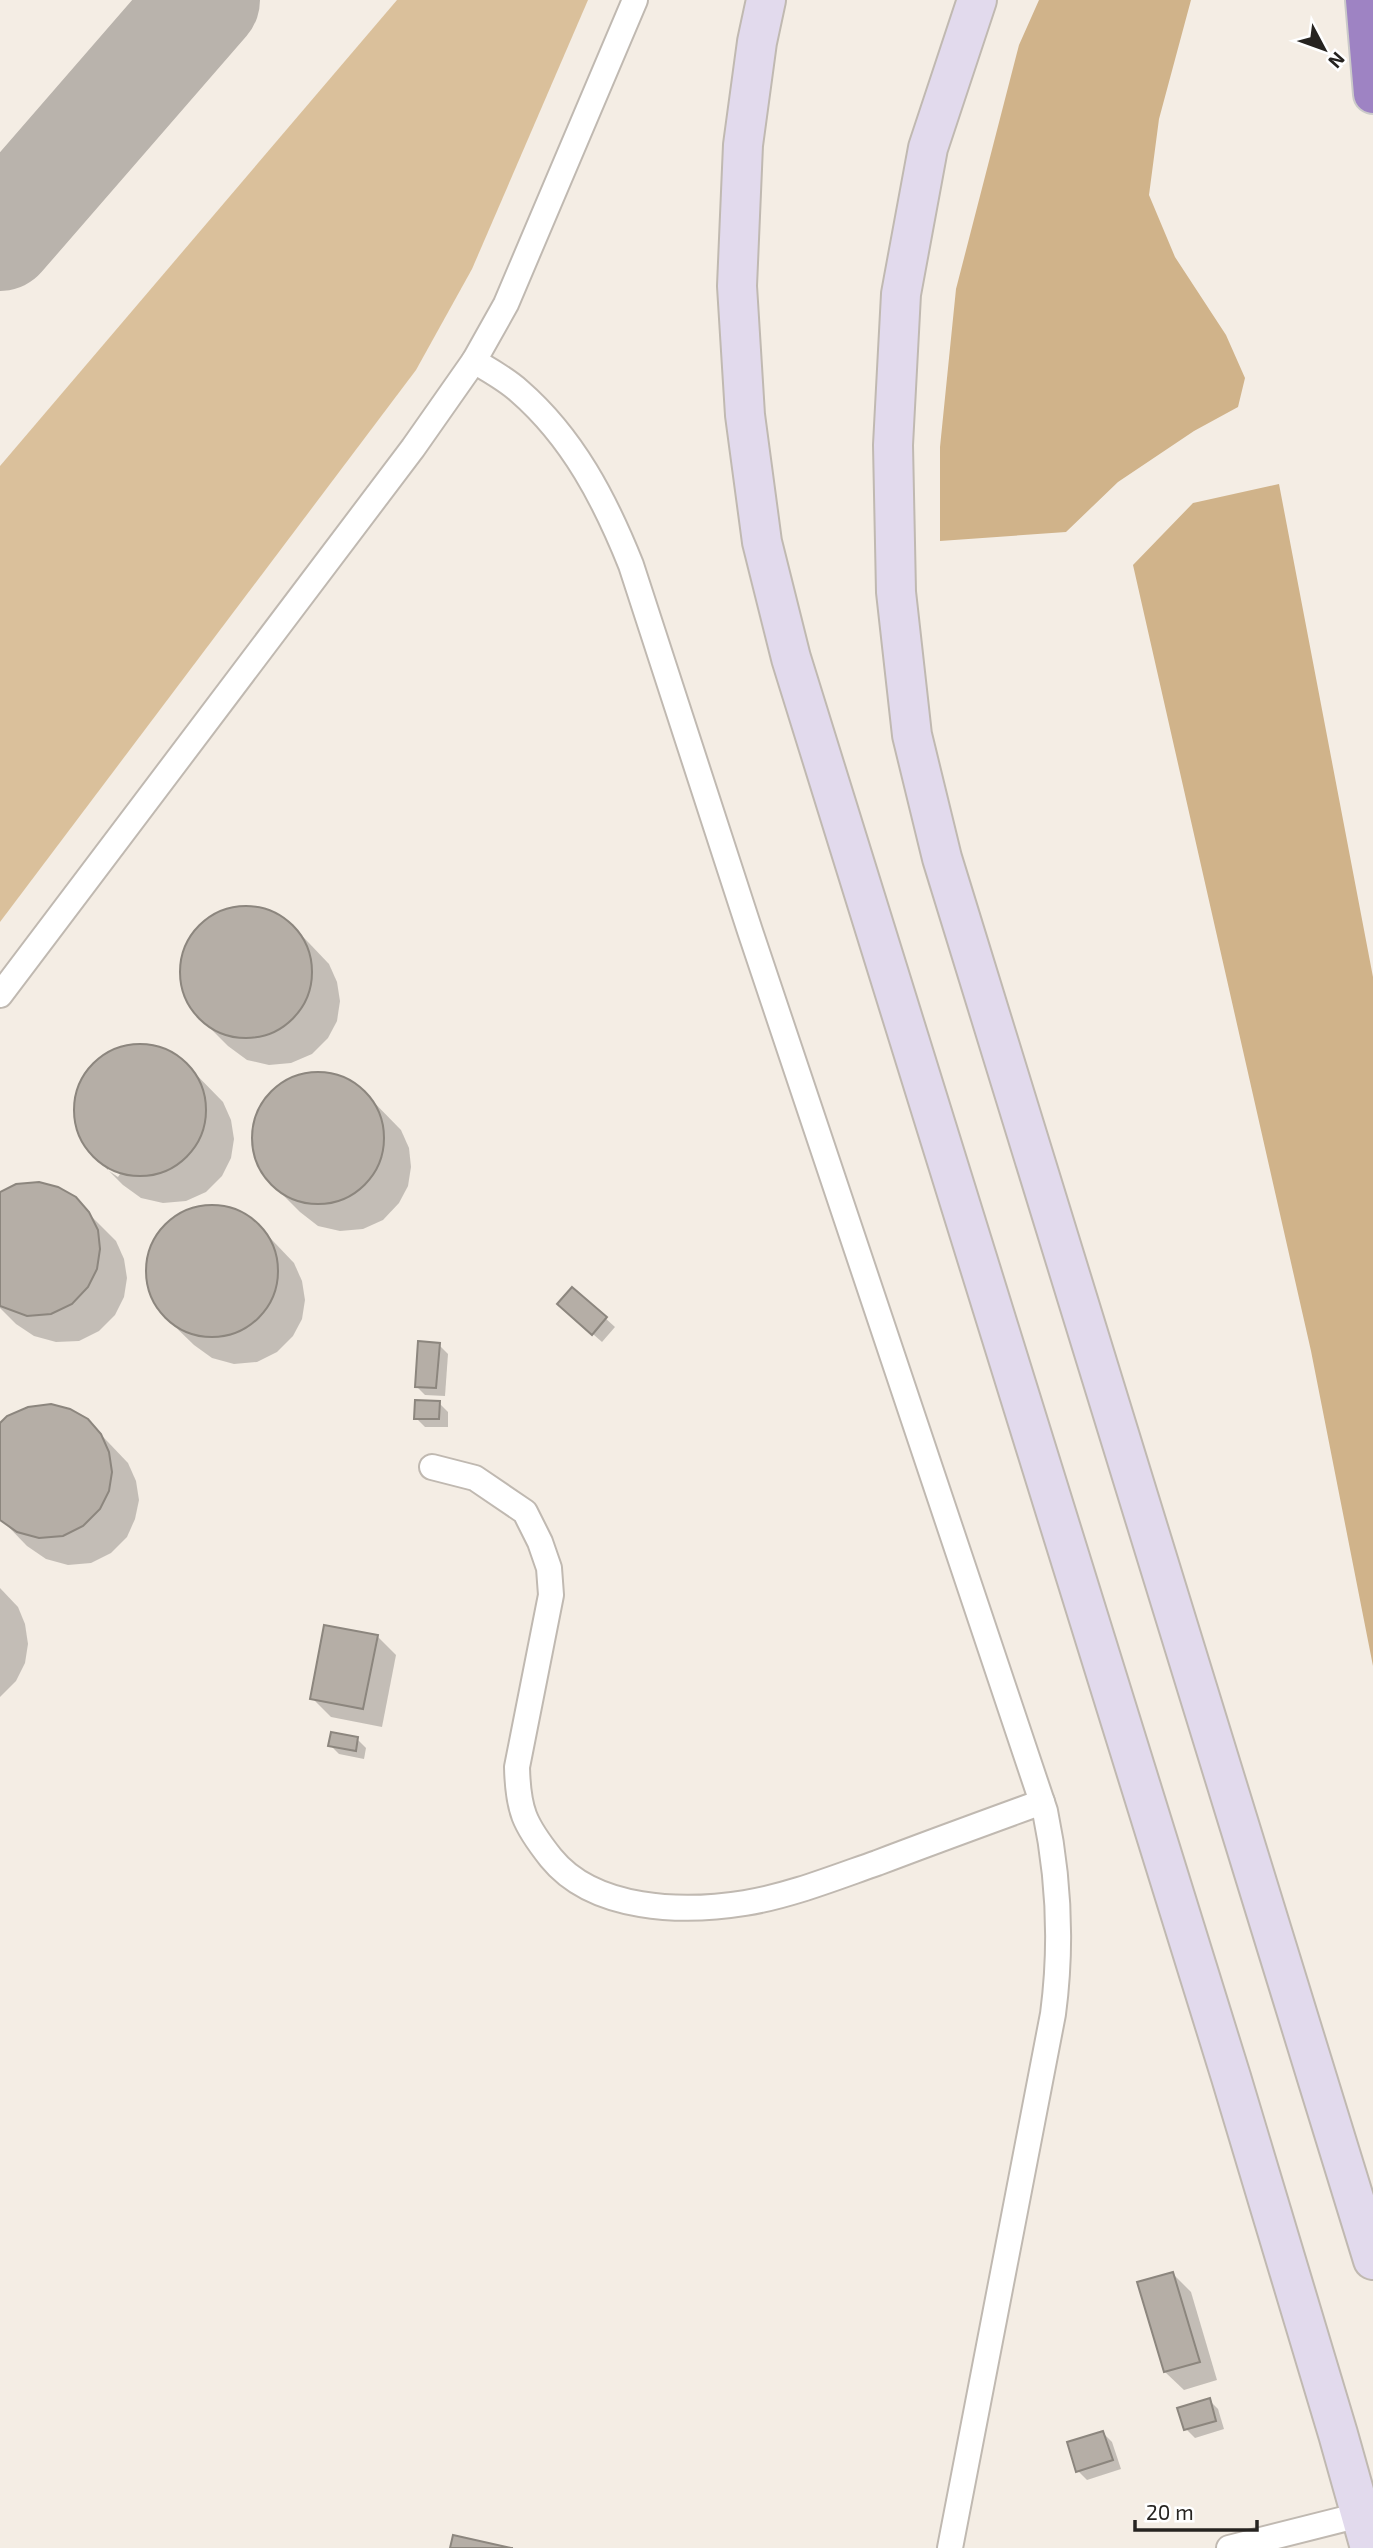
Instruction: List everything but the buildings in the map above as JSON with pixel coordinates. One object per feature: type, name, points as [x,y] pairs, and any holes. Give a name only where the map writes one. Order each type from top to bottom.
[{"type":"highway","points":[[1365,0],[1373,94]]},
{"type":"main road","points":[[766,0],[757,42],[743,145],[737,286],[746,415],[762,542],[796,671],[1368,2525]]},
{"type":"main road","points":[[977,0],[928,148],[901,294],[893,444],[895,592],[912,735],[942,858],[1373,2260]]},
{"type":"lane","points":[[0,995],[413,448],[474,361],[520,273],[635,0]]},
{"type":"lane","points":[[474,361],[517,389],[546,417],[586,469],[611,514],[631,565],[750,931],[1042,1802],[1055,1859],[1058,1978],[1054,2014],[950,2548]]},
{"type":"lane","points":[[432,1467],[475,1478],[502,1495],[525,1512],[540,1542],[549,1568],[551,1595],[517,1766],[518,1794],[524,1822],[542,1847],[561,1870],[592,1890],[638,1904],[692,1908],[746,1903],[825,1881],[1042,1802]]},
{"type":"lane","points":[[1237,2547],[1368,2525]]},
{"type":"shaded area","points":[[397,0],[588,0],[472,269],[416,370],[0,922],[0,466]]},
{"type":"shaded area","points":[[1039,0],[1191,0],[1159,119],[1149,195],[1175,257],[1226,335],[1245,378],[1238,407],[1194,431],[1118,482],[1066,532],[940,541],[940,447],[956,289],[1019,45]]},
{"type":"shaded area","points":[[1279,484],[1373,977],[1373,1666],[1311,1351],[1133,565],[1193,503]]},
{"type":"taxiway","points":[[0,236],[205,0]]}]
